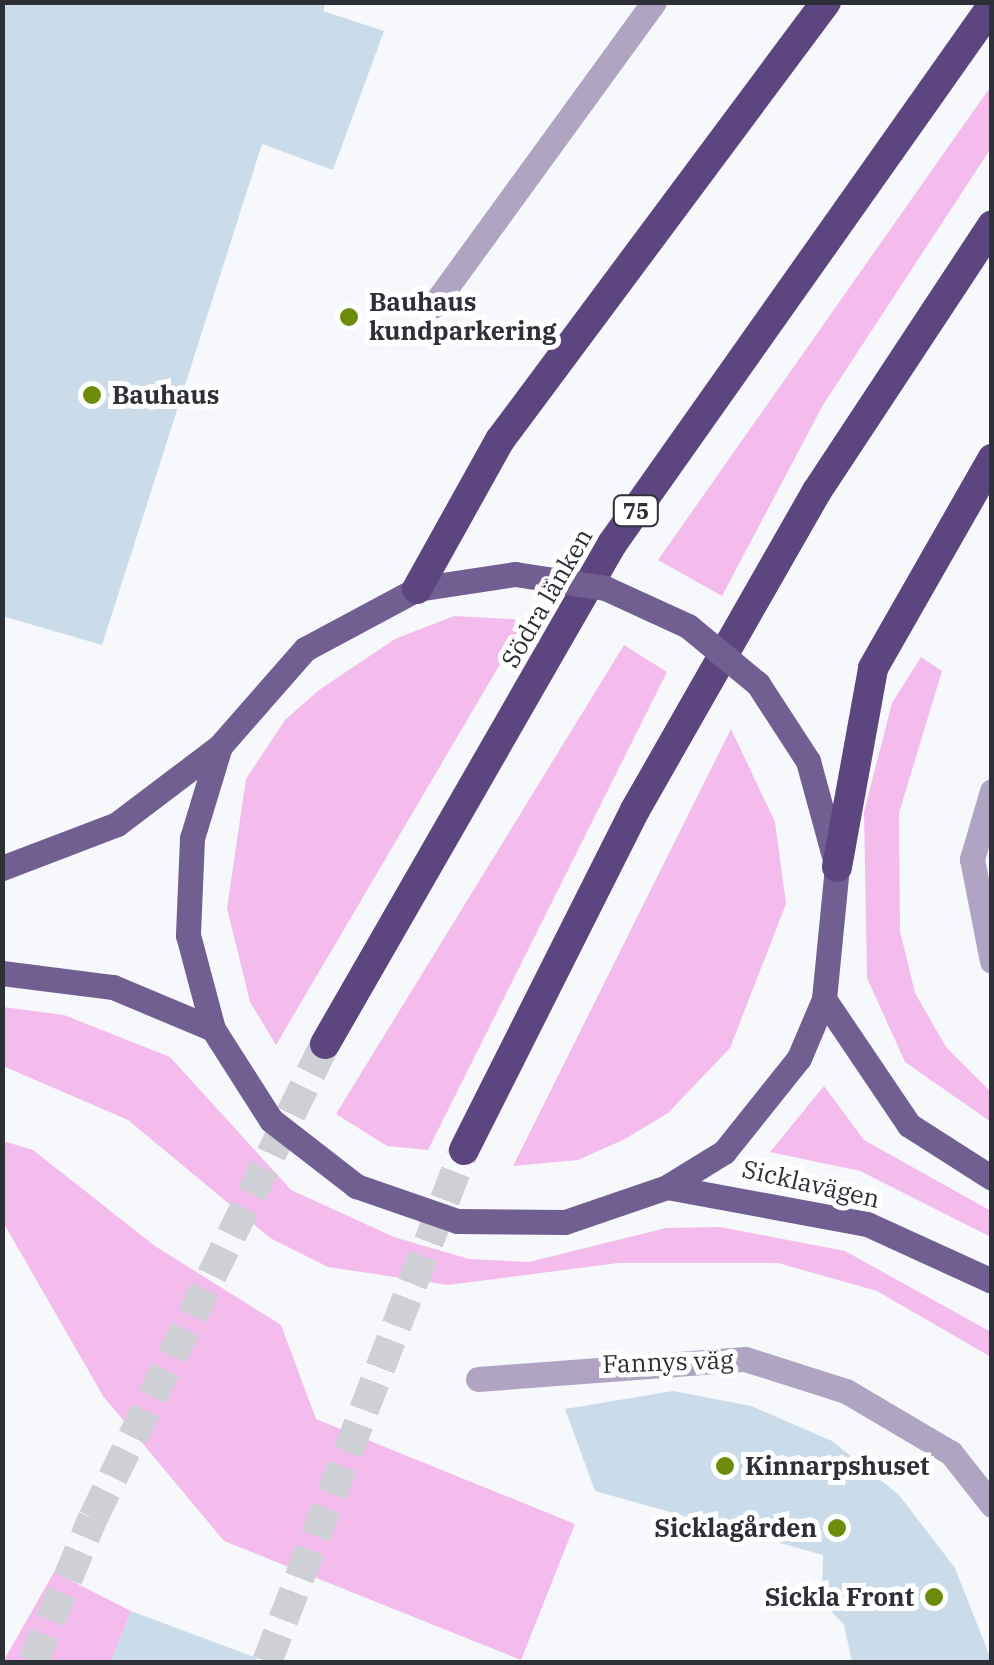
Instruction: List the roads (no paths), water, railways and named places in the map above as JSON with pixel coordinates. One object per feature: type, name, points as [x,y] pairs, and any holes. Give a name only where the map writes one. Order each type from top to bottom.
[{"type":"highway","points":[[417,589],[500,440],[826,2]]},
{"type":"highway","name":"Södra länken","points":[[324,1044],[612,544],[992,6]]},
{"type":"highway","points":[[464,1150],[664,760],[817,491],[992,226]]},
{"type":"highway","points":[[837,867],[873,668],[992,459]]},
{"type":"main road","points":[[2,868],[117,824],[220,746],[306,649],[417,589],[515,574],[605,588],[688,626],[758,684],[808,761],[837,867],[824,998],[799,1058],[764,1108],[724,1152],[667,1187],[566,1222],[511,1226],[406,1208],[308,1154],[236,1075],[213,1029],[186,890],[220,746]]},
{"type":"main road","points":[[2,973],[113,987],[213,1029]]},
{"type":"main road","points":[[824,998],[909,1125],[992,1178]]},
{"type":"main road","name":"Sicklavägen","points":[[667,1187],[867,1224],[992,1282]]},
{"type":"street","points":[[433,306],[654,2]]},
{"type":"street","points":[[992,791],[972,859],[992,961]]},
{"type":"street","name":"Fannys väg","points":[[478,1379],[744,1358],[846,1391],[921,1435],[951,1453],[992,1505]]},
{"type":"tunnel","points":[[33,1662],[93,1518],[325,1044]]},
{"type":"tunnel","points":[[267,1662],[464,1150]]},
{"type":"place","name":"Bauhaus kundparkering","points":[[349,317]]},
{"type":"place","name":"Bauhaus","points":[[92,395]]},
{"type":"place","name":"Kinnarpshuset","points":[[725,1466]]},
{"type":"place","name":"Sicklagården","points":[[837,1528]]},
{"type":"place","name":"Sickla Front","points":[[934,1597]]}]
